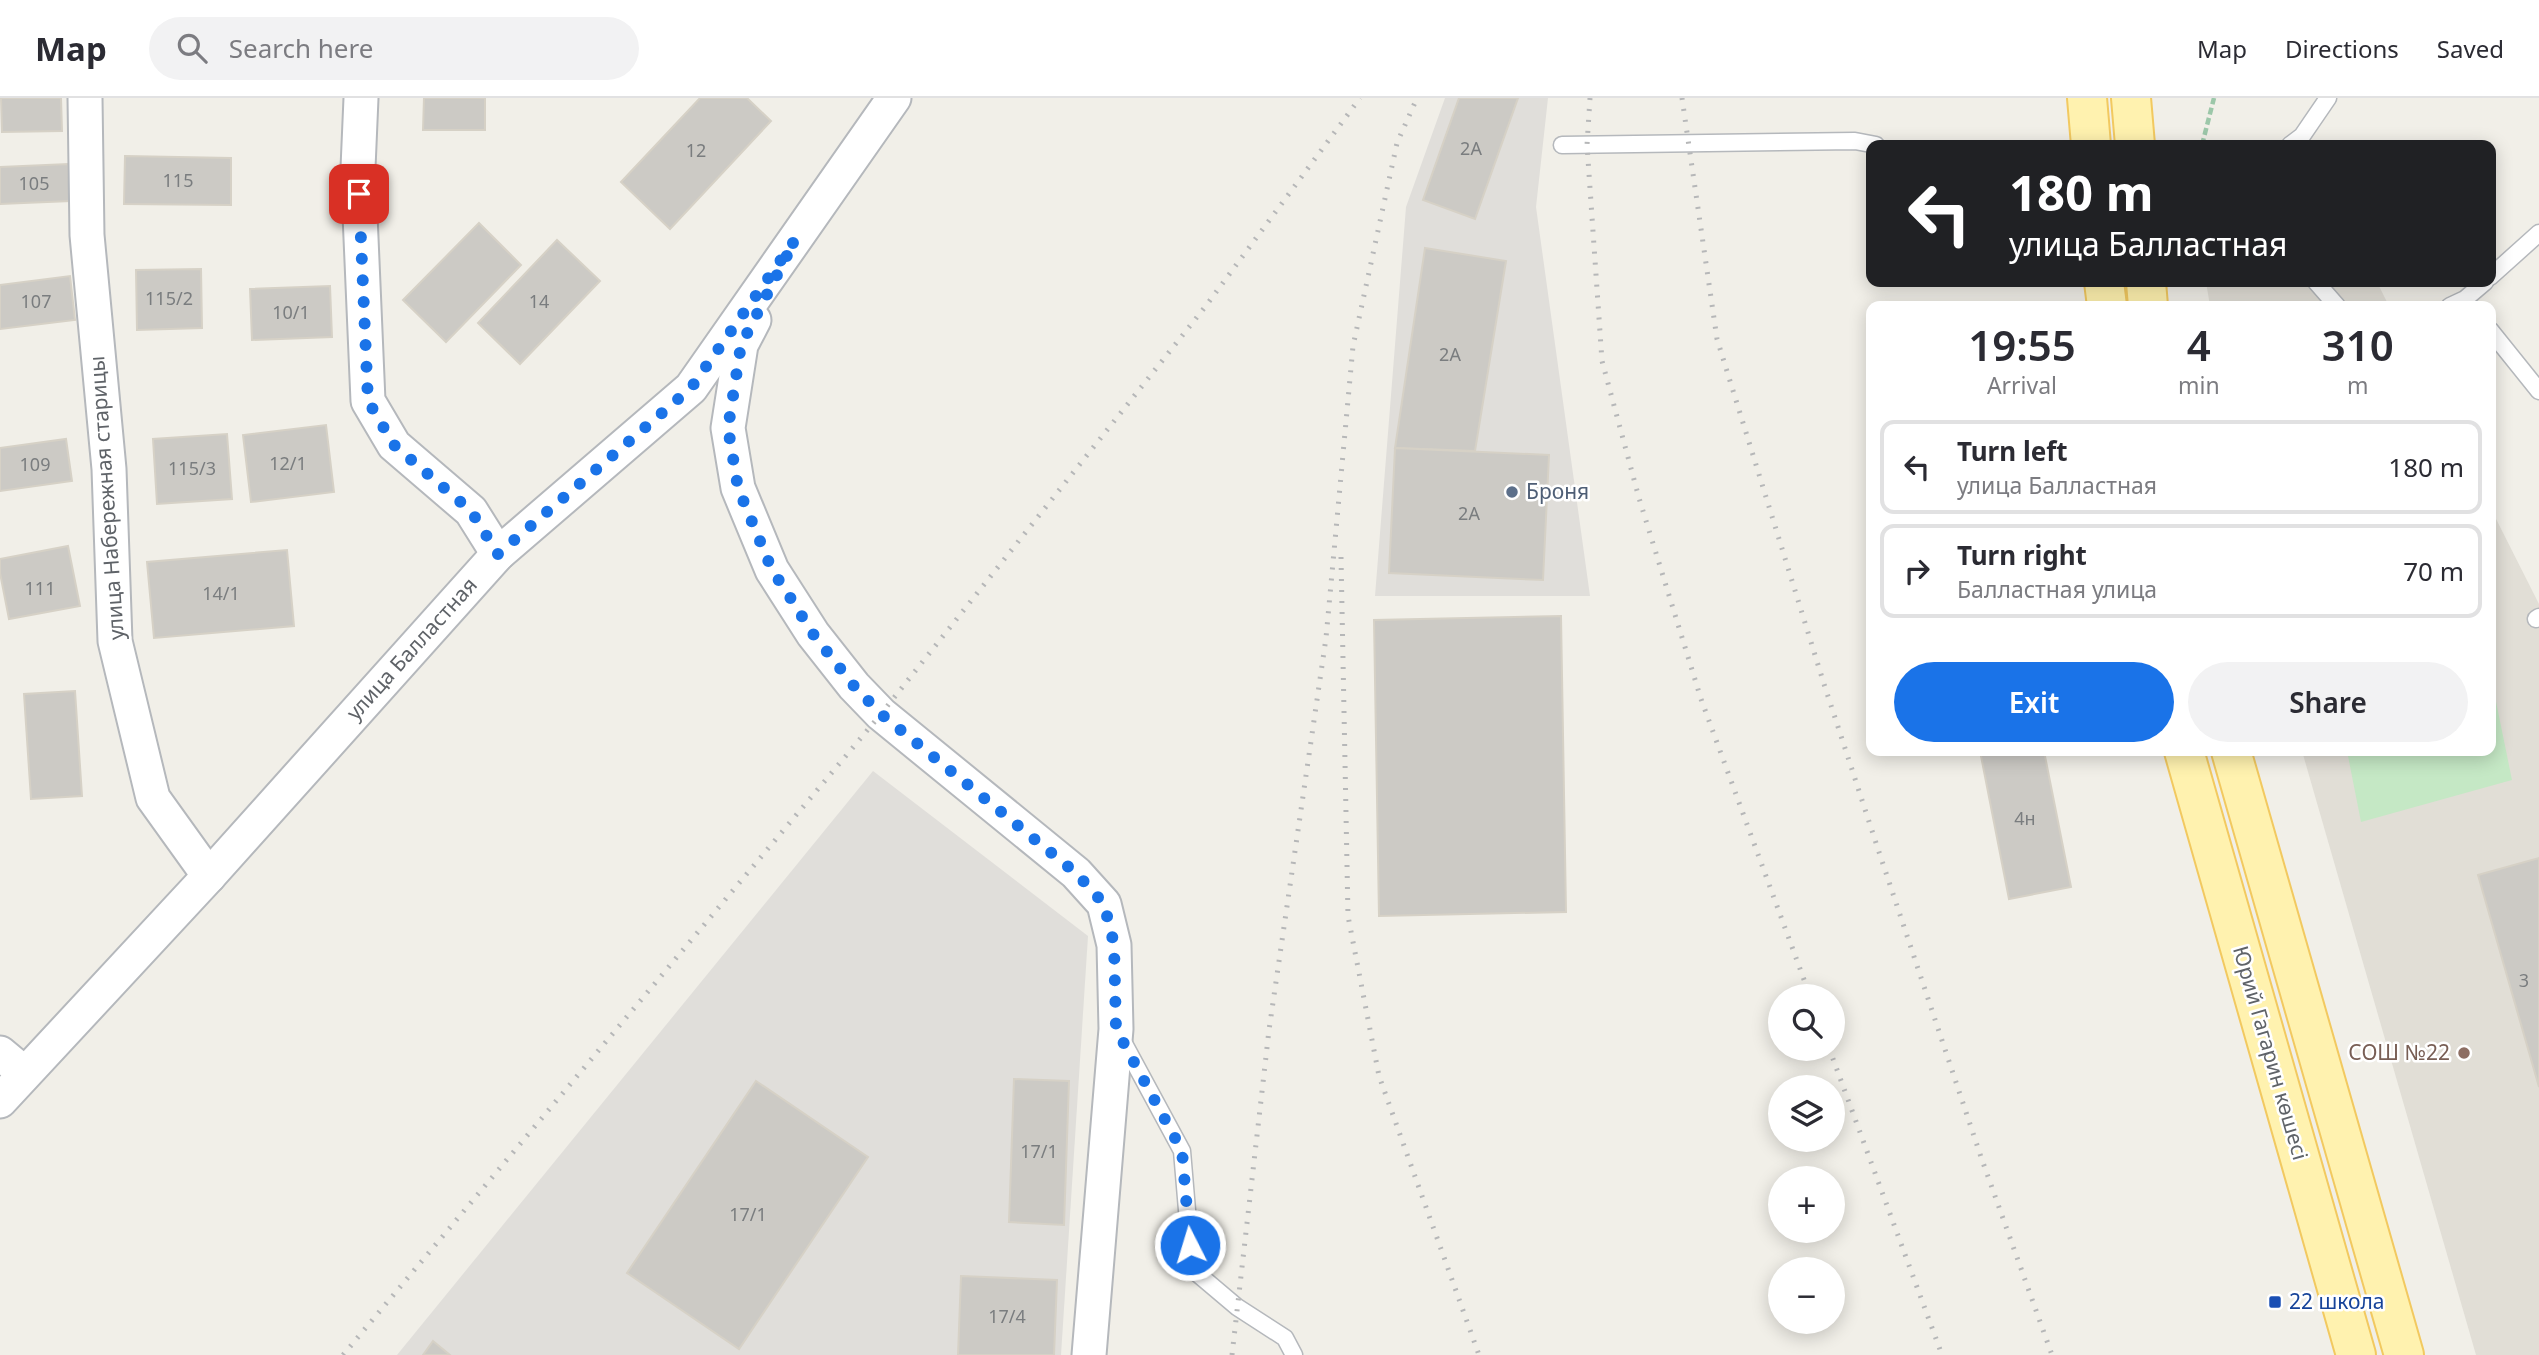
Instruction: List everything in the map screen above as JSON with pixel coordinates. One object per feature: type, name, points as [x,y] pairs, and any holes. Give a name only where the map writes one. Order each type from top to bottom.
[{"type":"main road","points":[[2087,98],[2091,140]]},
{"type":"main road","points":[[2131,98],[2134,140]]},
{"type":"main road","name":"Юрий Гагарин көшесі","points":[[2185,756],[2356,1355]]},
{"type":"main road","points":[[2232,756],[2404,1355]]},
{"type":"street","name":"улица Набережная старицы","points":[[85,98],[87,234],[109,469],[115,641],[153,798],[209,876]]},
{"type":"street","points":[[361,98],[358,168],[368,401],[394,445],[471,511],[498,554]]},
{"type":"street","name":"улица Балластная","points":[[0,1101],[12,1063],[209,876],[498,554],[691,388],[894,98]]},
{"type":"street","points":[[795,240],[741,345],[728,428],[738,488],[772,570],[813,634],[854,686],[881,714],[1076,873],[1104,904],[1114,944],[1116,1029],[1089,1355]]},
{"type":"lane","points":[[2297,140],[2328,98]]},
{"type":"lane","points":[[1562,145],[1866,143]]},
{"type":"lane","points":[[2496,272],[2539,233]]},
{"type":"lane","points":[[2320,287],[2333,301]]},
{"type":"lane","points":[[2465,301],[2480,287]]},
{"type":"lane","points":[[2496,337],[2539,391]]},
{"type":"lane","points":[[1116,1029],[1182,1151],[1192,1269],[1237,1307],[1285,1338],[1294,1355]]},
{"type":"path","points":[[2203,140],[2214,98]]},
{"type":"shaded area","points":[[1445,98],[1548,98],[1536,207],[1590,596],[1375,596],[1406,207]]},
{"type":"shaded area","points":[[2207,287],[2380,287],[2386,301],[2209,301]]},
{"type":"shaded area","name":"СОШ №22","points":[[2496,519],[2539,604],[2539,1355],[2476,1355],[2303,756],[2496,756]]},
{"type":"shaded area","points":[[873,771],[1088,936],[1061,1355],[397,1355]]},
{"type":"green space","points":[[2496,701],[2512,780],[2361,822],[2348,756],[2496,756]]},
{"type":"building","points":[[1,98],[61,98],[62,131],[2,132]]},
{"type":"building","points":[[424,98],[485,98],[485,130],[423,130]]},
{"type":"building","points":[[700,98],[747,98],[771,121],[670,229],[621,182]]},
{"type":"building","points":[[1459,98],[1518,98],[1475,219],[1423,200]]},
{"type":"building","points":[[125,156],[231,158],[231,205],[124,204]]},
{"type":"building","points":[[68,164],[70,201],[0,204],[0,167]]},
{"type":"building","points":[[479,223],[521,265],[446,342],[403,300]]},
{"type":"building","points":[[557,240],[600,281],[520,364],[478,323]]},
{"type":"building","points":[[1425,248],[1506,261],[1475,451],[1395,448]]},
{"type":"building","points":[[201,269],[202,328],[137,330],[136,270]]},
{"type":"building","points":[[70,276],[75,320],[0,329],[0,285]]},
{"type":"building","points":[[330,286],[332,337],[252,340],[250,289]]},
{"type":"building","points":[[326,425],[334,492],[251,502],[243,435]]},
{"type":"building","points":[[227,434],[232,499],[157,504],[153,439]]},
{"type":"building","points":[[66,439],[72,481],[0,491],[0,448]]},
{"type":"building","points":[[1395,448],[1549,455],[1543,580],[1389,573]]},
{"type":"building","points":[[68,546],[80,606],[9,619],[0,559]]},
{"type":"building","points":[[287,550],[294,626],[154,638],[147,562]]},
{"type":"building","points":[[1561,616],[1566,912],[1379,916],[1374,620]]},
{"type":"building","points":[[75,691],[82,796],[31,799],[24,694]]},
{"type":"building","points":[[1981,756],[2045,756],[2071,887],[2009,899]]},
{"type":"building","points":[[2539,858],[2539,1087],[2478,875]]},
{"type":"building","points":[[1014,1079],[1069,1081],[1064,1225],[1009,1222]]},
{"type":"building","points":[[756,1081],[868,1157],[739,1349],[627,1273]]},
{"type":"building","points":[[961,1276],[1057,1280],[1054,1355],[958,1355]]},
{"type":"building","points":[[433,1341],[450,1355],[423,1355]]},
{"type":"railway","points":[[343,1355],[881,714],[1205,307],[1360,98]]},
{"type":"railway","points":[[1232,1355],[1269,1030],[1326,638],[1353,346],[1397,143],[1417,98]]},
{"type":"railway","points":[[1590,98],[1587,145],[1602,361],[1639,498],[1701,699],[1806,984]]},
{"type":"railway","points":[[1682,98],[1717,339],[1877,846],[1981,1157],[2052,1355]]},
{"type":"railway","points":[[1341,557],[1348,916],[1379,1076],[1479,1355]]},
{"type":"railway","points":[[1834,1061],[1942,1355]]},
{"type":"place","name":"Броня","points":[[1512,492]]},
{"type":"place","name":"СОШ №22","points":[[2464,1053]]},
{"type":"place","name":"22 школа","points":[[2275,1302]]},
{"type":"route","points":[[359,194],[368,401],[394,445],[471,511],[498,554],[691,388],[795,240],[741,345],[728,428],[738,488],[772,570],[813,634],[854,686],[881,714],[1076,873],[1104,904],[1114,944],[1116,1029],[1182,1151],[1190,1245]]}]
